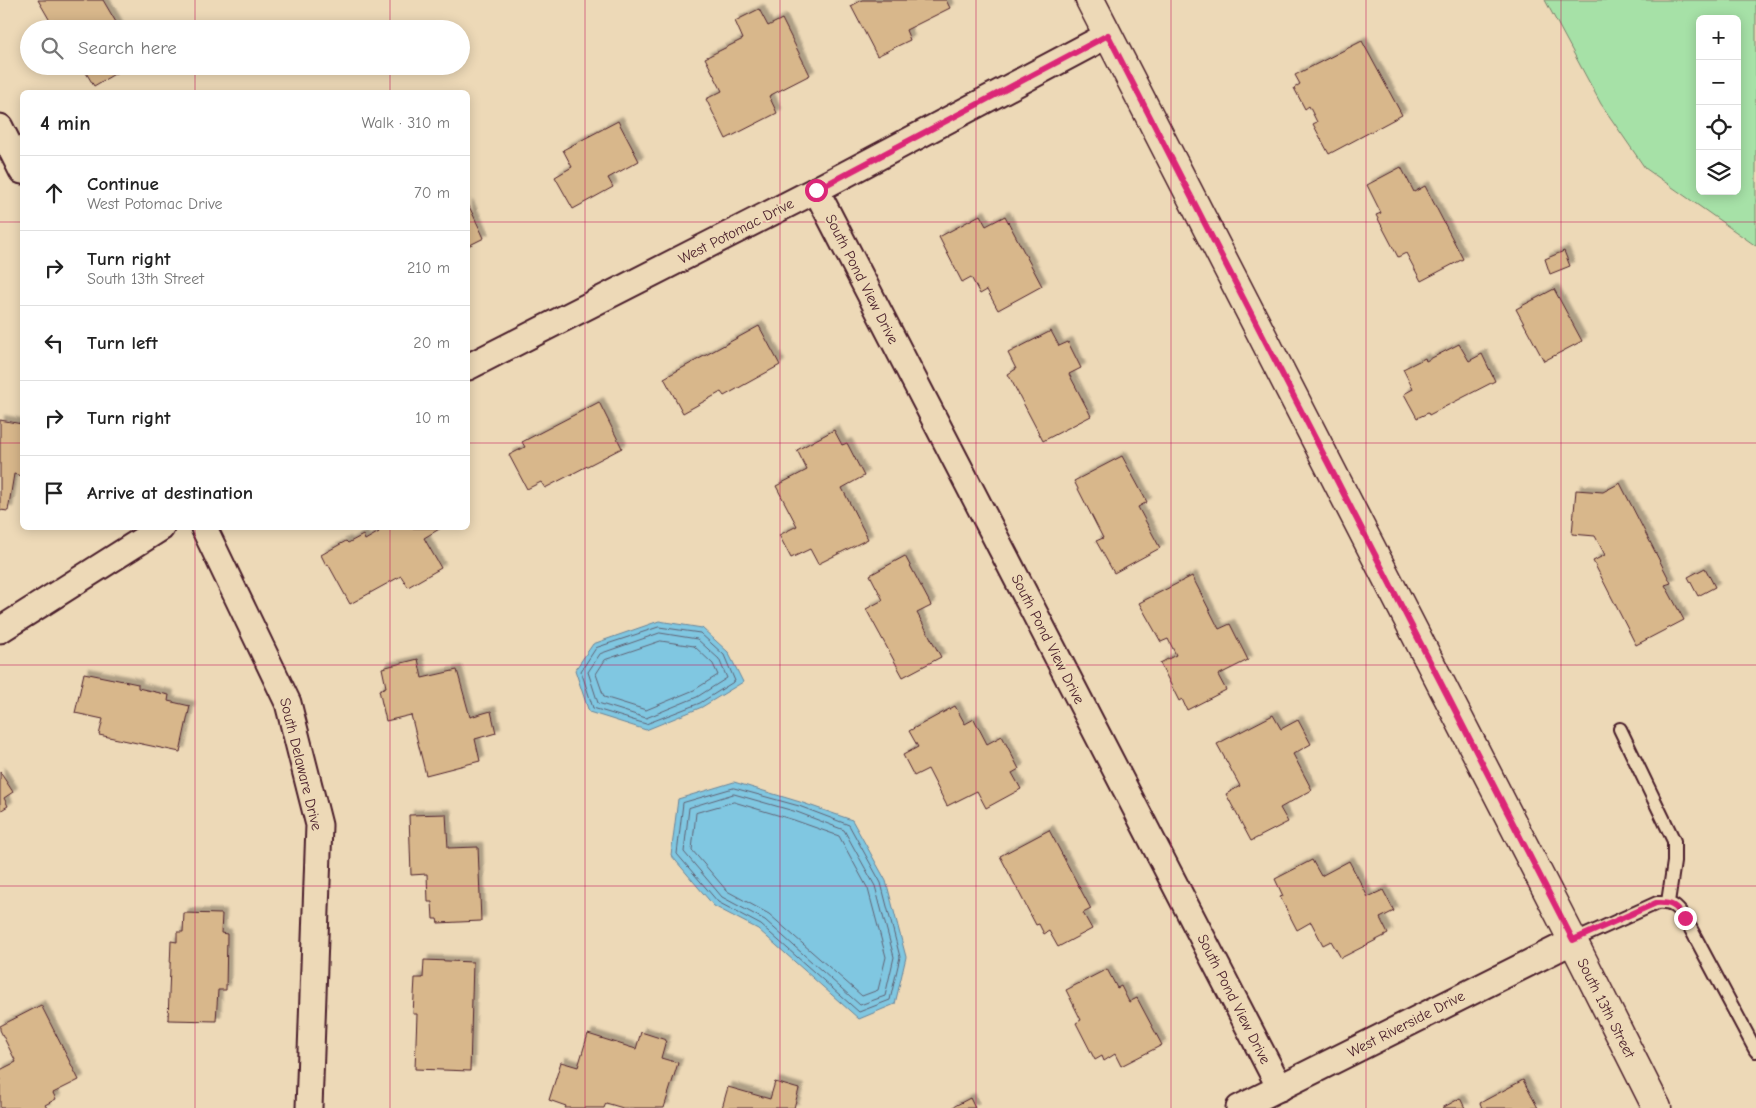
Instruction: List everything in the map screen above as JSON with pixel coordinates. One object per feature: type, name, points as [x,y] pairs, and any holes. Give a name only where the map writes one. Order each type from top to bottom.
[{"type":"street","name":"South 13th Street","points":[[1090,0],[1573,940],[1657,1108]]},
{"type":"street","name":"West Potomac Drive","points":[[470,366],[816,190],[1108,35]]},
{"type":"street","points":[[0,126],[20,167]]},
{"type":"street","name":"South Pond View Drive","points":[[816,190],[1280,1088]]},
{"type":"street","points":[[0,630],[158,530]]},
{"type":"street","name":"South Delaware Drive","points":[[205,530],[288,702],[319,826],[309,1108]]},
{"type":"street","name":"West Riverside Drive","points":[[1239,1108],[1573,940]]},
{"type":"lane","points":[[1620,729],[1674,841],[1672,881],[1668,902]]},
{"type":"lane","points":[[1573,940],[1656,903],[1668,902],[1676,906],[1685,918],[1756,1051]]},
{"type":"green space","points":[[1545,0],[1756,0],[1756,246],[1645,168],[1601,104]]},
{"type":"water","points":[[659,621],[702,628],[728,652],[743,682],[702,707],[646,730],[589,712],[575,670],[593,644]]},
{"type":"water","points":[[734,782],[852,820],[886,881],[906,957],[895,1004],[859,1019],[758,929],[714,906],[671,855],[678,799]]},
{"type":"building","points":[[38,0],[103,0],[115,20],[50,20]]},
{"type":"building","points":[[862,0],[946,0],[950,8],[906,30],[910,40],[877,56],[851,6]]},
{"type":"building","points":[[759,9],[768,26],[782,19],[810,75],[769,96],[777,113],[726,139],[706,99],[722,91],[705,58],[743,39],[735,21]]},
{"type":"building","points":[[1362,41],[1402,115],[1329,154],[1313,124],[1317,122],[1309,106],[1305,109],[1294,88],[1300,84],[1295,75]]},
{"type":"building","points":[[87,75],[113,75],[94,86]]},
{"type":"building","points":[[618,121],[639,161],[608,178],[613,187],[573,209],[555,177],[572,167],[563,150]]},
{"type":"building","points":[[1401,167],[1414,192],[1425,186],[1463,259],[1421,281],[1406,253],[1398,257],[1376,215],[1381,213],[1367,185]]},
{"type":"building","points":[[470,208],[484,238],[470,245]]},
{"type":"building","points":[[980,215],[986,226],[1005,216],[1042,286],[998,310],[987,290],[980,294],[971,277],[962,282],[939,237]]},
{"type":"building","points":[[1564,251],[1570,266],[1550,274],[1545,259]]},
{"type":"building","points":[[1554,289],[1582,341],[1544,361],[1516,309]]},
{"type":"building","points":[[759,326],[780,365],[724,396],[721,392],[683,413],[664,378]]},
{"type":"building","points":[[1051,331],[1059,346],[1068,342],[1081,368],[1069,374],[1091,416],[1043,441],[1008,374],[1016,369],[1008,353]]},
{"type":"building","points":[[1459,344],[1469,361],[1482,354],[1495,381],[1429,415],[1428,413],[1417,418],[1404,394],[1413,389],[1403,369],[1425,358],[1426,361]]},
{"type":"building","points":[[599,402],[622,448],[545,488],[541,482],[527,489],[509,455],[525,447],[522,442]]},
{"type":"building","points":[[0,420],[20,424],[20,476],[14,474],[8,511],[0,510]]},
{"type":"building","points":[[834,430],[842,445],[847,443],[864,476],[842,488],[868,539],[818,564],[810,549],[791,558],[779,535],[797,526],[776,486],[807,470],[797,450]]},
{"type":"building","points":[[1122,456],[1147,502],[1138,507],[1160,548],[1114,573],[1096,541],[1103,538],[1074,481]]},
{"type":"building","points":[[1620,483],[1671,583],[1665,585],[1684,620],[1636,645],[1593,561],[1605,555],[1595,536],[1572,534],[1576,490],[1603,492]]},
{"type":"building","points":[[378,530],[438,530],[424,538],[441,568],[408,587],[401,576],[350,604],[321,555],[346,541],[348,543],[363,535],[365,540],[379,532]]},
{"type":"building","points":[[905,556],[931,606],[917,613],[941,657],[903,677],[866,609],[883,600],[870,575]]},
{"type":"building","points":[[1705,568],[1715,587],[1698,596],[1688,577]]},
{"type":"building","points":[[1192,576],[1219,629],[1230,624],[1248,660],[1218,675],[1226,690],[1187,710],[1182,699],[1179,701],[1160,663],[1176,655],[1168,639],[1161,642],[1139,603]]},
{"type":"building","points":[[418,659],[422,678],[457,670],[470,717],[491,711],[496,733],[475,739],[480,761],[426,775],[411,715],[386,721],[379,690],[386,687],[382,668]]},
{"type":"building","points":[[84,673],[138,684],[138,688],[169,695],[168,701],[190,706],[180,752],[99,735],[103,719],[75,713]]},
{"type":"building","points":[[955,706],[965,724],[974,719],[987,744],[1002,736],[1019,769],[1012,773],[1021,789],[986,808],[977,791],[947,806],[928,769],[914,776],[903,755],[918,747],[909,731]]},
{"type":"building","points":[[1273,715],[1281,729],[1298,720],[1311,744],[1293,754],[1312,790],[1280,808],[1288,822],[1251,841],[1226,794],[1240,786],[1217,744]]},
{"type":"building","points":[[0,772],[13,792],[4,798],[8,806],[0,811]]},
{"type":"building","points":[[446,814],[448,848],[478,847],[481,921],[438,923],[437,919],[433,919],[432,902],[428,902],[427,874],[411,875],[409,815]]},
{"type":"building","points":[[1049,830],[1091,909],[1083,913],[1092,929],[1058,947],[1049,931],[1044,934],[1039,924],[1036,925],[1000,856]]},
{"type":"building","points":[[1312,860],[1321,876],[1349,861],[1368,897],[1383,890],[1394,911],[1380,918],[1388,934],[1341,958],[1331,941],[1323,945],[1311,922],[1297,930],[1280,897],[1283,896],[1275,879]]},
{"type":"building","points":[[184,913],[222,914],[221,933],[227,934],[226,990],[218,990],[216,1021],[168,1020],[171,941],[177,942],[177,932],[183,932]]},
{"type":"building","points":[[424,960],[473,962],[470,1071],[415,1069],[417,1014],[413,1014],[415,978],[423,978]]},
{"type":"building","points":[[1107,969],[1117,988],[1121,986],[1129,1002],[1137,998],[1162,1045],[1121,1066],[1115,1054],[1104,1061],[1102,1056],[1095,1060],[1076,1023],[1081,1020],[1066,990]]},
{"type":"building","points":[[41,1005],[79,1080],[53,1093],[56,1099],[45,1105],[47,1108],[0,1108],[0,1070],[16,1062],[0,1030],[0,1026]]},
{"type":"building","points":[[641,1032],[666,1040],[661,1058],[678,1063],[664,1108],[623,1108],[606,1103],[604,1108],[565,1108],[566,1106],[549,1100],[561,1062],[578,1067],[588,1034],[636,1049]]},
{"type":"building","points":[[1523,1080],[1538,1108],[1482,1108],[1480,1103]]},
{"type":"building","points":[[775,1082],[799,1089],[794,1108],[722,1108],[728,1087],[770,1099]]},
{"type":"building","points":[[970,1098],[975,1108],[951,1108]]},
{"type":"building","points":[[1460,1098],[1465,1108],[1442,1108],[1455,1101]]},
{"type":"route","points":[[816,190],[1108,35],[1573,940],[1656,903],[1668,902],[1676,906],[1685,918]]}]
